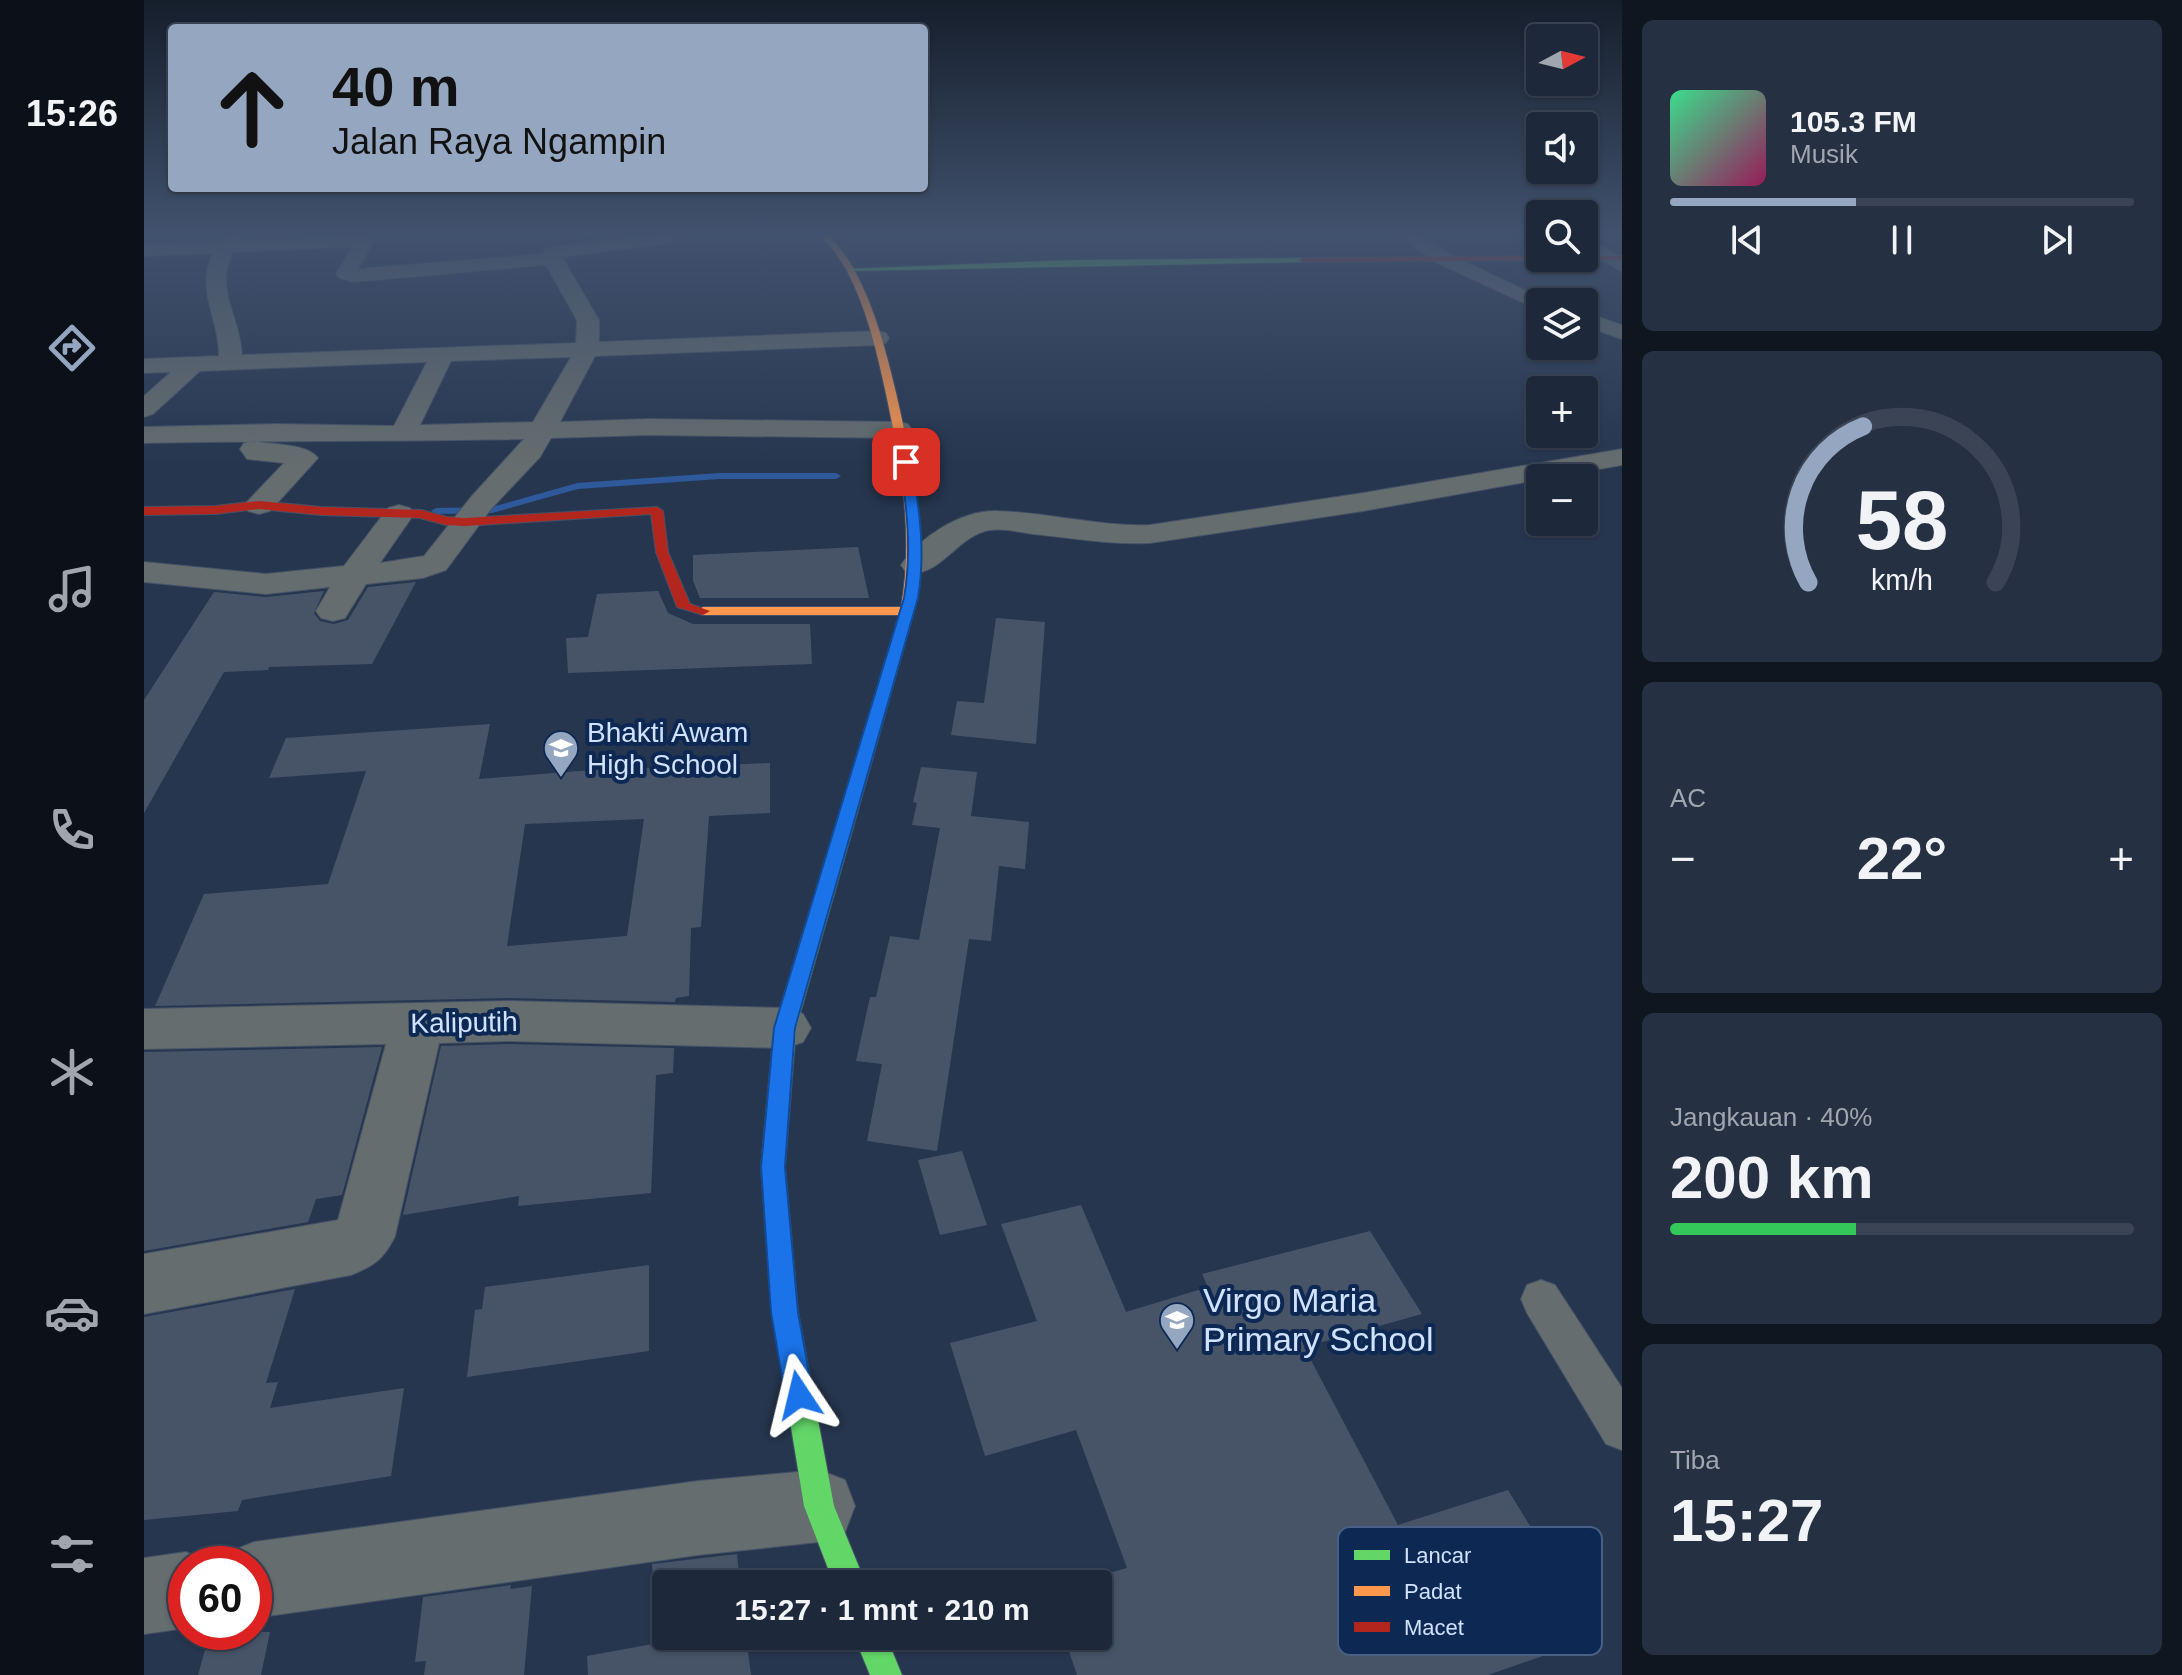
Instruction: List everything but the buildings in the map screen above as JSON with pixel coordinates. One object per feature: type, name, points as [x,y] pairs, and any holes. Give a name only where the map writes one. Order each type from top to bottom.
[{"type":"street","points":[[221,309],[229,330],[231,364]]},
{"type":"street","points":[[144,572],[266,584],[423,568],[435,563],[473,512],[530,451],[544,429],[560,394],[587,349],[588,320],[582,309]]},
{"type":"street","points":[[844,1570],[819,1506],[785,1312],[773,1167],[785,1028],[907,611],[917,565],[915,523],[899,430],[878,338],[866,309]]},
{"type":"street","points":[[1598,324],[1622,332]]},
{"type":"street","points":[[144,366],[878,338]]},
{"type":"street","points":[[403,434],[442,355]]},
{"type":"street","points":[[144,409],[193,365]]},
{"type":"street","points":[[144,435],[403,434],[701,427],[899,430]]},
{"type":"street","points":[[263,500],[304,458],[257,453],[254,449],[269,433]]},
{"type":"street","points":[[917,565],[948,535],[971,523],[993,520],[1122,535],[1150,534],[1363,502],[1622,457]]},
{"type":"street","points":[[144,511],[215,510],[263,500],[421,514],[446,521],[473,512],[652,510],[657,511],[662,552],[684,607],[694,611],[907,611]]},
{"type":"street","points":[[333,611],[355,574],[399,514]]},
{"type":"street","name":"Kaliputih","points":[[144,1029],[509,1021],[785,1028]]},
{"type":"street","points":[[144,1284],[351,1247],[364,1236],[418,1023]]},
{"type":"street","points":[[272,1577],[683,1520],[819,1506]]},
{"type":"street","points":[[144,1596],[168,1593]]},
{"type":"street","points":[[876,1650],[886,1675]]},
{"type":"lane","points":[[1541,1299],[1622,1428]]},
{"type":"waterway","points":[[436,511],[492,510],[577,486],[719,476],[836,476]]},
{"type":"traffic: fast","points":[[844,828],[785,1028],[773,1167],[785,1312],[819,1506],[844,1570]]},
{"type":"traffic: fast","points":[[876,1650],[886,1675]]},
{"type":"traffic: slow","points":[[844,828],[907,611],[914,557],[912,504],[903,452],[867,309]]},
{"type":"traffic: slow","points":[[703,611],[907,611]]},
{"type":"traffic: jam","points":[[144,511],[215,510],[259,505],[321,511],[421,514],[446,521],[465,522],[652,510],[657,511],[662,552],[684,607],[703,611]]},
{"type":"place","name":"Bhakti Awam High School","points":[[561,779]]},
{"type":"place","name":"Virgo Maria Primary School","points":[[1177,1351]]},
{"type":"route","points":[[799,1395],[785,1312],[773,1167],[785,1028],[911,598],[917,565],[915,523],[906,462]]}]
